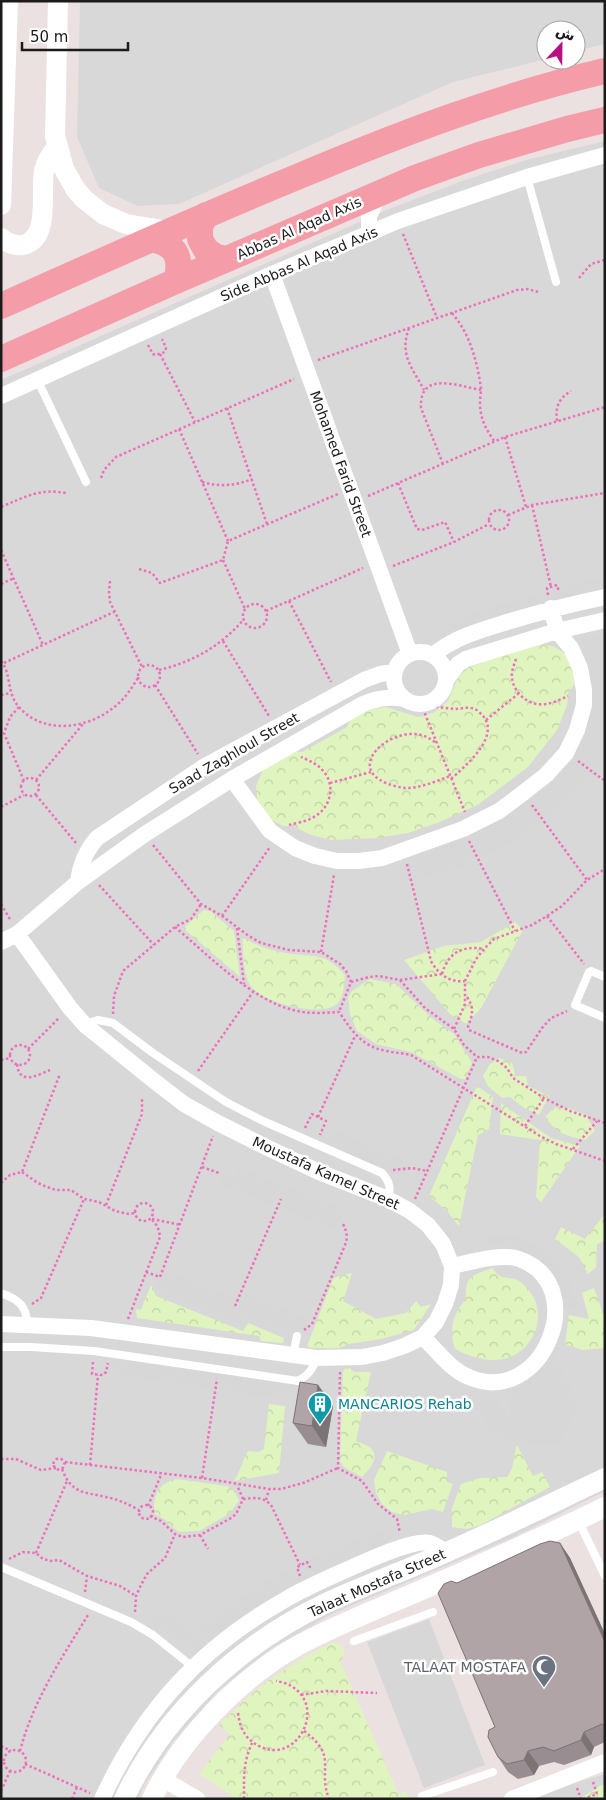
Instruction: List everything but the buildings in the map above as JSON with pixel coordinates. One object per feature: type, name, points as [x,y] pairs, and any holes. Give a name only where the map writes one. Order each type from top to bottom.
[{"type":"main road","points":[[1,306],[206,215],[444,118],[500,100],[605,71]]},
{"type":"main road","name":"Abbas Al Aqad Axis","points":[[1,359],[176,280],[415,178],[479,155],[605,120]]},
{"type":"main road","points":[[206,215],[200,226],[200,239],[206,250],[216,257],[228,259]]},
{"type":"main road","points":[[161,235],[163,241],[172,248],[178,258],[179,270],[176,280]]},
{"type":"street","points":[[1,205],[8,1]]},
{"type":"street","points":[[58,1],[55,136],[64,169],[76,190],[93,207],[113,219],[161,235]]},
{"type":"street","points":[[1,238],[12,244],[19,245],[26,244],[37,236],[41,224],[44,172],[48,159],[57,148]]},
{"type":"street","name":"Side Abbas Al Aqad Axis","points":[[1,396],[272,274],[369,233],[526,177],[605,155]]},
{"type":"street","points":[[369,233],[369,217],[379,193]]},
{"type":"street","name":"Mohamed Farid Street","points":[[272,274],[410,654]]},
{"type":"street","points":[[433,655],[451,642],[471,633],[551,608],[605,597]]},
{"type":"street","points":[[232,779],[274,834],[295,848],[315,856],[336,861],[382,858],[467,827],[498,811],[546,775],[566,753],[577,730],[584,705],[584,690],[580,668],[571,648],[557,632],[551,608]]},
{"type":"street","points":[[447,679],[458,664],[466,658],[605,620]]},
{"type":"street","points":[[418,652],[433,655],[441,661],[446,670],[447,679],[445,687],[436,700],[421,704],[412,703],[404,699],[398,692],[394,682],[394,672],[397,665],[402,658],[410,654],[418,652]]},
{"type":"street","name":"Saad Zaghloul Street","points":[[84,878],[80,868],[86,853],[97,838],[205,766],[364,680],[380,674],[394,672]]},
{"type":"street","name":"Saad Zaghloul Street","points":[[1,942],[17,934],[84,878],[145,834],[232,779],[363,704],[382,698],[404,699]]},
{"type":"street","name":"Moustafa Kamel Street","points":[[17,934],[70,1008],[85,1025],[184,1104],[218,1123],[318,1172],[388,1199],[410,1211],[428,1225],[443,1244],[452,1266],[451,1286],[445,1304],[436,1322],[424,1337]]},
{"type":"street","points":[[1,1324],[91,1328],[316,1358],[340,1358],[383,1353],[424,1337],[456,1370],[468,1377],[482,1382],[511,1380],[531,1366],[546,1347],[552,1332],[555,1315],[550,1283],[530,1264],[505,1256],[452,1266]]},
{"type":"street","name":"Talaat Mostafa Street","points":[[124,1799],[150,1754],[180,1713],[223,1670],[247,1650],[324,1604],[533,1514],[605,1478]]},
{"type":"street","name":"Talaat Mostafa Street","points":[[152,1799],[184,1747],[203,1724],[256,1674],[297,1646],[336,1626],[425,1589],[605,1507]]},
{"type":"street","points":[[102,1799],[124,1755],[150,1715],[171,1690],[228,1637],[285,1599],[368,1560],[423,1542],[432,1544],[446,1552]]},
{"type":"street","points":[[512,1799],[605,1762]]},
{"type":"street","points":[[163,1779],[196,1799]]},
{"type":"lane","points":[[526,177],[556,282]]},
{"type":"lane","points":[[37,379],[86,482]]},
{"type":"lane","points":[[605,977],[590,971],[575,1005],[605,1018]]},
{"type":"lane","points":[[85,1025],[98,1020],[113,1022],[153,1053],[226,1102],[316,1146],[382,1173],[388,1180],[391,1190],[388,1199]]},
{"type":"lane","points":[[1,1293],[19,1302],[27,1315],[27,1324]]},
{"type":"lane","points":[[293,1356],[300,1333]]},
{"type":"lane","points":[[1,1347],[31,1346],[94,1351],[298,1381],[307,1376],[313,1368],[316,1358]]},
{"type":"lane","points":[[578,1520],[605,1576]]},
{"type":"lane","points":[[1,1568],[131,1622],[167,1645],[194,1668]]},
{"type":"lane","points":[[354,1641],[433,1612]]},
{"type":"lane","points":[[422,1796],[493,1772]]},
{"type":"path","points":[[398,222],[437,318]]},
{"type":"path","points":[[579,278],[591,264],[605,260]]},
{"type":"path","points":[[101,478],[104,470],[116,457],[227,408],[306,369],[409,328],[517,290],[528,289],[538,292]]},
{"type":"path","points":[[452,313],[460,323],[472,347],[481,390],[482,418],[487,431],[495,442]]},
{"type":"path","points":[[409,328],[404,349],[406,360],[424,390]]},
{"type":"path","points":[[160,354],[195,422]]},
{"type":"path","points":[[443,464],[421,408],[420,399],[424,390],[431,384],[440,382],[481,390]]},
{"type":"path","points":[[557,421],[557,407],[560,400],[571,390]]},
{"type":"path","points":[[228,541],[267,524],[352,495],[398,483],[505,438],[605,407]]},
{"type":"path","points":[[227,408],[267,524]]},
{"type":"path","points":[[159,670],[193,660],[223,641],[244,619],[246,609],[223,560],[228,541],[179,429]]},
{"type":"path","points":[[505,438],[526,507]]},
{"type":"path","points":[[202,482],[212,485],[232,486],[252,479]]},
{"type":"path","points":[[398,483],[417,529],[422,530],[445,522],[454,542]]},
{"type":"path","points":[[1,507],[33,493],[55,491],[66,493]]},
{"type":"path","points":[[508,516],[532,505],[605,493]]},
{"type":"path","points":[[532,505],[551,587]]},
{"type":"path","points":[[500,510],[508,516],[508,524],[501,530],[496,530],[489,524],[491,514],[495,511],[500,510]]},
{"type":"path","points":[[266,611],[378,567],[454,542],[489,524]]},
{"type":"path","points":[[1,550],[42,645]]},
{"type":"path","points":[[139,569],[152,573],[160,583],[223,560]]},
{"type":"path","points":[[1,584],[14,578]]},
{"type":"path","points":[[110,581],[108,592],[110,602],[142,667]]},
{"type":"path","points":[[289,601],[337,694]]},
{"type":"path","points":[[244,619],[249,626],[258,627],[264,624],[267,618],[266,611],[259,605],[254,604],[246,609]]},
{"type":"path","points":[[114,612],[2,662],[10,693],[26,714],[43,724],[63,726],[84,722],[101,716],[112,709],[122,700],[138,678]]},
{"type":"path","points":[[223,641],[276,728]]},
{"type":"path","points":[[520,643],[511,676],[518,694],[526,700],[535,704],[545,704],[584,690]]},
{"type":"path","points":[[154,666],[159,670],[159,681],[155,686],[150,687],[140,683],[138,672],[142,667],[154,666]]},
{"type":"path","points":[[155,686],[205,766]]},
{"type":"path","points":[[1,695],[10,693]]},
{"type":"path","points":[[486,720],[518,694]]},
{"type":"path","points":[[435,742],[422,735],[411,734],[400,734],[390,738],[382,744],[371,758],[369,765],[371,772],[382,782],[409,788],[450,778],[480,750],[486,735],[486,720],[479,712],[472,708],[446,708],[421,704],[450,778],[467,827],[515,931]]},
{"type":"path","points":[[19,707],[14,710],[6,725],[5,738],[24,781]]},
{"type":"path","points":[[36,780],[84,722]]},
{"type":"path","points":[[1,727],[6,725]]},
{"type":"path","points":[[222,916],[274,834],[311,819],[320,813],[330,794],[330,784],[325,772],[316,764],[284,748]]},
{"type":"path","points":[[566,753],[605,781]]},
{"type":"path","points":[[330,784],[371,772]]},
{"type":"path","points":[[1,807],[24,795],[28,797],[36,795],[40,785],[36,780],[32,778],[24,781],[21,788],[24,795]]},
{"type":"path","points":[[524,793],[588,880]]},
{"type":"path","points":[[36,795],[86,853]]},
{"type":"path","points":[[145,834],[201,904],[262,942],[289,950],[320,952],[340,964],[346,971],[350,982],[339,1012]]},
{"type":"path","points":[[403,850],[431,961],[442,974],[452,981],[465,981]]},
{"type":"path","points":[[320,952],[336,861]]},
{"type":"path","points":[[454,1029],[465,1004],[465,981],[476,959],[494,939],[547,916],[562,906],[588,880],[605,869]]},
{"type":"path","points":[[84,878],[154,945]]},
{"type":"path","points":[[113,1022],[114,996],[123,971],[175,927],[191,919],[201,904]]},
{"type":"path","points":[[547,916],[590,971]]},
{"type":"path","points":[[175,927],[253,992],[273,1004],[295,1011],[339,1012]]},
{"type":"path","points":[[237,928],[245,985]]},
{"type":"path","points":[[442,974],[447,960],[458,951],[471,948],[484,950]]},
{"type":"path","points":[[350,982],[379,976],[400,980],[442,974]]},
{"type":"path","points":[[400,980],[425,1008],[454,1029],[464,1045],[477,1058]]},
{"type":"path","points":[[192,1079],[253,992]]},
{"type":"path","points":[[466,996],[473,1009],[473,1016],[468,1026],[470,1030],[522,1053],[526,1052],[551,1018],[560,1015],[575,1005]]},
{"type":"path","points":[[28,1049],[70,1008]]},
{"type":"path","points":[[339,1012],[356,1036],[365,1043],[376,1048],[411,1055],[556,1144],[605,1161]]},
{"type":"path","points":[[318,1117],[356,1036]]},
{"type":"path","points":[[17,1064],[21,1065],[28,1060],[30,1052],[22,1045],[15,1046],[10,1051],[10,1058],[17,1064],[21,1075],[26,1078],[50,1070]]},
{"type":"path","points":[[477,1058],[488,1057],[498,1061],[507,1068],[513,1078],[544,1098],[570,1111],[605,1123]]},
{"type":"path","points":[[1,1060],[10,1058]]},
{"type":"path","points":[[410,1211],[477,1058]]},
{"type":"path","points":[[22,1172],[60,1074]]},
{"type":"path","points":[[106,1205],[142,1114],[142,1098]]},
{"type":"path","points":[[525,1126],[544,1098]]},
{"type":"path","points":[[300,1138],[312,1114],[327,1121],[316,1146]]},
{"type":"path","points":[[573,1150],[597,1121]]},
{"type":"path","points":[[146,1272],[160,1277],[218,1123]]},
{"type":"path","points":[[202,1167],[219,1173]]},
{"type":"path","points":[[382,1173],[412,1168],[427,1171]]},
{"type":"path","points":[[1,1183],[3,1178],[22,1172],[47,1187],[56,1190],[71,1190],[78,1193],[84,1199],[99,1202],[122,1213],[136,1214]]},
{"type":"path","points":[[24,1308],[41,1298],[84,1199]]},
{"type":"path","points":[[235,1306],[281,1199]]},
{"type":"path","points":[[151,1219],[153,1210],[147,1204],[139,1205],[136,1214],[137,1218],[142,1221],[151,1219],[181,1225]]},
{"type":"path","points":[[123,1332],[160,1237],[156,1224],[151,1219]]},
{"type":"path","points":[[300,1333],[312,1324],[348,1238],[347,1230],[342,1224]]},
{"type":"path","points":[[94,1351],[92,1374],[98,1375],[105,1374],[109,1353]]},
{"type":"path","points":[[338,1468],[340,1358]]},
{"type":"path","points":[[202,1478],[218,1370]]},
{"type":"path","points":[[90,1465],[98,1375]]},
{"type":"path","points":[[1,1459],[16,1459],[42,1470],[62,1469]]},
{"type":"path","points":[[56,1468],[54,1465],[56,1459],[63,1459],[65,1462],[202,1478],[270,1489],[298,1485],[338,1468]]},
{"type":"path","points":[[62,1469],[65,1466],[65,1462]]},
{"type":"path","points":[[338,1468],[362,1481],[378,1504],[397,1520],[404,1547]]},
{"type":"path","points":[[62,1469],[66,1481],[76,1490],[124,1502],[139,1510],[141,1516],[148,1518],[150,1516],[160,1520],[175,1534],[188,1537],[200,1535],[233,1517],[242,1499],[237,1485]]},
{"type":"path","points":[[148,1506],[160,1474]]},
{"type":"path","points":[[36,1553],[66,1481]]},
{"type":"path","points":[[266,1500],[270,1489]]},
{"type":"path","points":[[242,1499],[259,1497],[271,1505],[300,1565]]},
{"type":"path","points":[[139,1510],[141,1507],[148,1506]]},
{"type":"path","points":[[148,1506],[152,1509],[150,1516]]},
{"type":"path","points":[[131,1622],[136,1610],[136,1596],[147,1574],[165,1558],[175,1534]]},
{"type":"path","points":[[200,1535],[208,1549]]},
{"type":"path","points":[[8,1559],[23,1552],[36,1553],[43,1559],[59,1560],[87,1576],[111,1582],[136,1596]]},
{"type":"path","points":[[84,1602],[87,1576]]},
{"type":"path","points":[[20,1751],[32,1713],[50,1677],[93,1606]]},
{"type":"path","points":[[235,1692],[240,1724],[244,1734],[252,1743],[263,1748],[275,1750],[287,1747],[297,1740],[304,1730],[308,1718],[306,1706],[301,1695],[291,1686],[256,1674]]},
{"type":"path","points":[[301,1695],[326,1691],[377,1694]]},
{"type":"path","points":[[304,1730],[317,1740],[324,1754],[326,1770],[325,1788],[329,1799]]},
{"type":"path","points":[[244,1799],[246,1755],[252,1743]]},
{"type":"path","points":[[1,1746],[11,1751],[20,1751]]},
{"type":"path","points":[[11,1751],[4,1760],[6,1768],[17,1772],[24,1768],[25,1764],[24,1756],[20,1751]]},
{"type":"path","points":[[25,1764],[102,1799]]},
{"type":"path","points":[[583,1799],[597,1793],[589,1768]]},
{"type":"path","points":[[1,1791],[10,1771]]},
{"type":"path","points":[[72,1799],[77,1787]]},
{"type":"shaded area","points":[[80,1],[605,1],[605,44],[586,49],[586,20],[536,20],[536,61],[453,82],[179,204],[138,206],[99,188],[77,137]]},
{"type":"shaded area","points":[[605,141],[605,1491],[514,1537],[334,1613],[272,1648],[218,1691],[172,1743],[145,1784],[138,1799],[1,1799],[1,380],[389,209],[465,180],[526,160]]},
{"type":"shaded area","points":[[605,578],[605,592],[502,616],[455,632],[450,620],[566,585]]},
{"type":"shaded area","points":[[605,633],[605,764],[599,773],[528,835],[460,867],[397,884],[415,838],[492,802],[547,764],[577,716],[588,681],[582,639]]},
{"type":"shaded area","points":[[331,1128],[412,1164],[405,1179],[324,1143]]},
{"type":"shaded area","points":[[239,1168],[344,1209],[336,1230],[217,1183],[221,1172],[235,1178]]},
{"type":"shaded area","points":[[487,1235],[513,1236],[537,1245],[557,1261],[571,1283],[578,1307],[565,1311],[561,1289],[549,1270],[533,1255],[512,1246],[487,1245]]},
{"type":"shaded area","points":[[158,1268],[242,1301],[247,1293],[308,1320],[301,1337],[290,1340],[284,1331],[245,1317],[241,1325],[161,1294],[153,1280]]},
{"type":"shaded area","points":[[543,1330],[579,1407],[561,1446],[492,1438],[478,1409],[484,1391],[499,1401],[509,1418],[510,1396],[536,1365]]},
{"type":"shaded area","points":[[113,1360],[325,1387],[323,1400],[278,1398],[112,1374]]},
{"type":"shaded area","points":[[389,1529],[390,1543],[342,1561],[296,1585],[213,1646],[195,1630],[231,1604],[268,1581],[347,1543]]},
{"type":"shaded area","points":[[138,1613],[172,1616],[207,1644],[196,1653]]},
{"type":"shaded area","points":[[429,1619],[485,1765],[424,1788],[367,1642]]},
{"type":"shaded area","points":[[605,1774],[605,1799],[529,1799],[572,1784]]},
{"type":"green space","points":[[540,643],[557,648],[570,661],[574,685],[568,693],[567,705],[557,730],[528,767],[479,804],[440,822],[408,833],[377,838],[332,840],[311,835],[293,826],[283,826],[268,818],[258,804],[256,786],[263,770],[295,751],[302,752],[347,727],[351,719],[370,710],[386,707],[418,717],[435,712],[448,701],[458,678],[467,668]]},
{"type":"green space","points":[[204,910],[210,911],[234,931],[240,977],[183,928]]},
{"type":"green space","points":[[515,922],[523,930],[481,1008],[466,1024],[450,1014],[404,960],[444,946],[481,942]]},
{"type":"green space","points":[[242,937],[274,951],[318,957],[331,962],[345,975],[341,998],[337,1004],[329,1008],[305,1009],[279,1003],[257,992],[251,986],[246,975]]},
{"type":"green space","points":[[370,979],[396,984],[433,1019],[455,1035],[472,1063],[465,1079],[461,1079],[411,1052],[376,1044],[357,1031],[350,1014],[348,997],[352,991]]},
{"type":"green space","points":[[499,1058],[512,1063],[516,1076],[526,1076],[528,1086],[549,1096],[539,1115],[523,1107],[510,1097],[502,1098],[488,1086],[483,1076],[490,1064]]},
{"type":"green space","points":[[477,1086],[493,1097],[489,1129],[478,1135],[459,1226],[446,1210],[429,1196]]},
{"type":"green space","points":[[501,1103],[551,1138],[580,1146],[541,1202],[536,1197],[540,1140],[500,1134]]},
{"type":"green space","points":[[555,1107],[568,1108],[586,1115],[595,1131],[585,1140],[562,1133],[545,1117]]},
{"type":"green space","points":[[605,1214],[605,1241],[597,1244],[596,1267],[588,1274],[579,1257],[555,1239],[561,1227],[585,1239]]},
{"type":"green space","points":[[492,1268],[500,1276],[515,1279],[526,1287],[534,1298],[538,1317],[537,1327],[528,1344],[513,1356],[497,1360],[479,1358],[455,1349],[452,1335],[453,1323],[461,1305],[466,1299],[467,1285],[471,1277]]},
{"type":"green space","points":[[352,1273],[343,1301],[376,1319],[406,1313],[416,1301],[421,1307],[431,1304],[414,1330],[381,1339],[349,1344],[339,1348],[311,1348],[307,1346],[333,1279]]},
{"type":"green space","points":[[151,1285],[156,1296],[243,1331],[248,1323],[284,1338],[283,1343],[261,1341],[259,1336],[137,1318],[136,1309],[141,1310]]},
{"type":"green space","points":[[594,1288],[605,1319],[605,1348],[582,1350],[565,1344],[569,1315],[589,1319],[582,1293]]},
{"type":"green space","points":[[347,1367],[354,1372],[371,1372],[356,1441],[367,1445],[372,1450],[374,1458],[371,1466],[362,1477],[344,1467],[340,1462],[343,1371]]},
{"type":"green space","points":[[269,1404],[285,1406],[279,1473],[234,1481],[248,1451],[258,1452],[264,1449]]},
{"type":"green space","points":[[517,1445],[533,1476],[542,1472],[550,1487],[479,1526],[466,1529],[452,1527],[452,1508],[461,1484],[480,1478],[507,1477],[513,1466]]},
{"type":"green space","points":[[387,1451],[447,1472],[447,1482],[453,1484],[443,1512],[432,1509],[404,1515],[392,1512],[382,1504],[376,1493],[374,1480]]},
{"type":"green space","points":[[177,1479],[227,1486],[235,1492],[239,1501],[229,1514],[199,1531],[179,1532],[168,1524],[166,1520],[155,1514],[154,1507],[156,1496],[161,1487]]},
{"type":"green space","points":[[333,1642],[341,1645],[345,1653],[340,1661],[399,1795],[406,1791],[410,1799],[237,1799],[199,1774],[230,1734],[219,1725],[232,1712],[258,1688],[279,1673]]},
{"type":"green space","points":[[605,1783],[605,1799],[579,1799]]},
{"type":"place","name":"MANCARIOS Rehab","points":[[320,1425]]},
{"type":"place","name":"TALAAT MOSTAFA","points":[[544,1688]]}]
